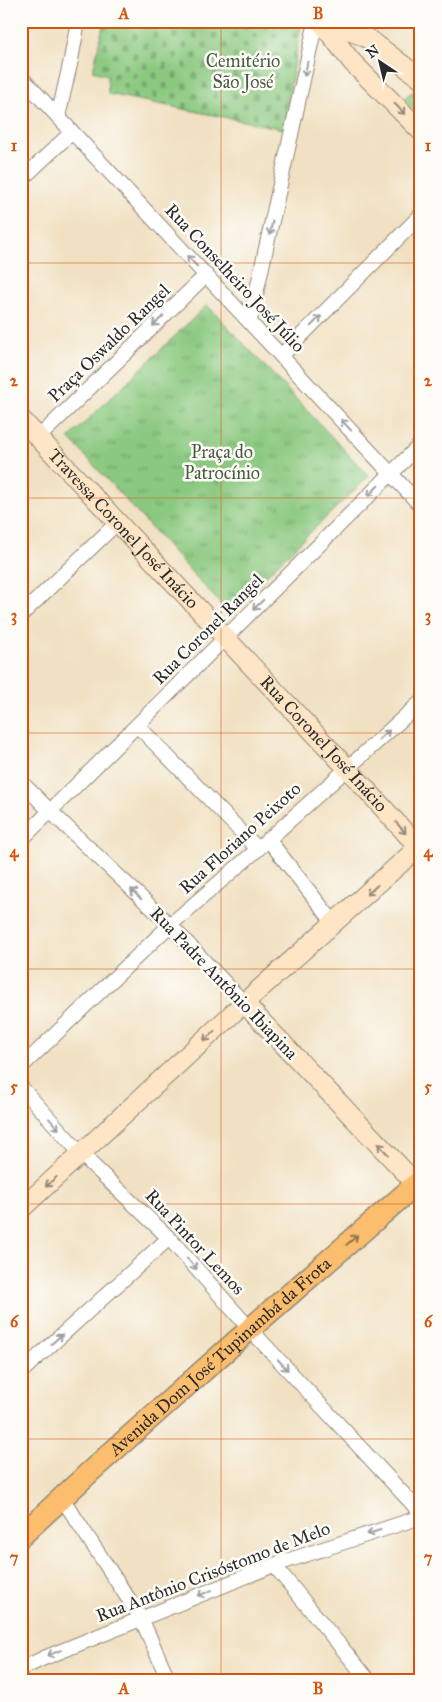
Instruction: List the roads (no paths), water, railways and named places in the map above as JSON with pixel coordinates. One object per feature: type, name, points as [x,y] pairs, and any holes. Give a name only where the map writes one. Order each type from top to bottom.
[{"type":"main road","name":"Avenida Dom José Tupinambá da Frota","points":[[21,1536],[250,1329],[419,1184]]},
{"type":"street","points":[[58,116],[78,21]]},
{"type":"street","points":[[250,321],[316,21]]},
{"type":"street","points":[[320,21],[352,62],[421,130]]},
{"type":"street","points":[[328,21],[369,39],[421,79]]},
{"type":"street","points":[[352,62],[357,47],[369,39]]},
{"type":"street","name":"Rua Conselheiro José Júlio","points":[[21,77],[421,506]]},
{"type":"street","points":[[21,180],[72,132]]},
{"type":"street","points":[[282,355],[421,215]]},
{"type":"street","name":"Praça Oswaldo Rangel","points":[[38,438],[206,275]]},
{"type":"street","name":"Travessa Coronel José Inácio","points":[[21,419],[225,638]]},
{"type":"street","name":"Rua Coronel Rangel","points":[[21,840],[421,444]]},
{"type":"street","points":[[21,615],[118,522]]},
{"type":"street","name":"Rua Coronel José Inácio","points":[[225,638],[420,847]]},
{"type":"street","name":"Rua Floriano Peixoto","points":[[21,1067],[170,926],[421,702]]},
{"type":"street","points":[[137,725],[258,849]]},
{"type":"street","name":"Rua Padre Antônio Ibiapina","points":[[21,782],[170,926],[419,1184]]},
{"type":"street","points":[[268,840],[334,923]]},
{"type":"street","points":[[21,1209],[82,1155],[244,1003],[420,847]]},
{"type":"street","name":"Rua Pintor Lemos","points":[[21,1087],[82,1155],[169,1238],[250,1329],[421,1513]]},
{"type":"street","points":[[21,1372],[169,1238]]},
{"type":"street","points":[[62,1498],[141,1618],[169,1681]]},
{"type":"street","name":"Rua Antônio Crisóstomo de Melo","points":[[21,1669],[141,1618],[274,1565],[421,1517]]},
{"type":"street","points":[[274,1565],[369,1681]]},
{"type":"park label","name":"Cemitério São José","points":[[243,71]]},
{"type":"park label","name":"Praça do Patrocínio","points":[[222,462]]}]
